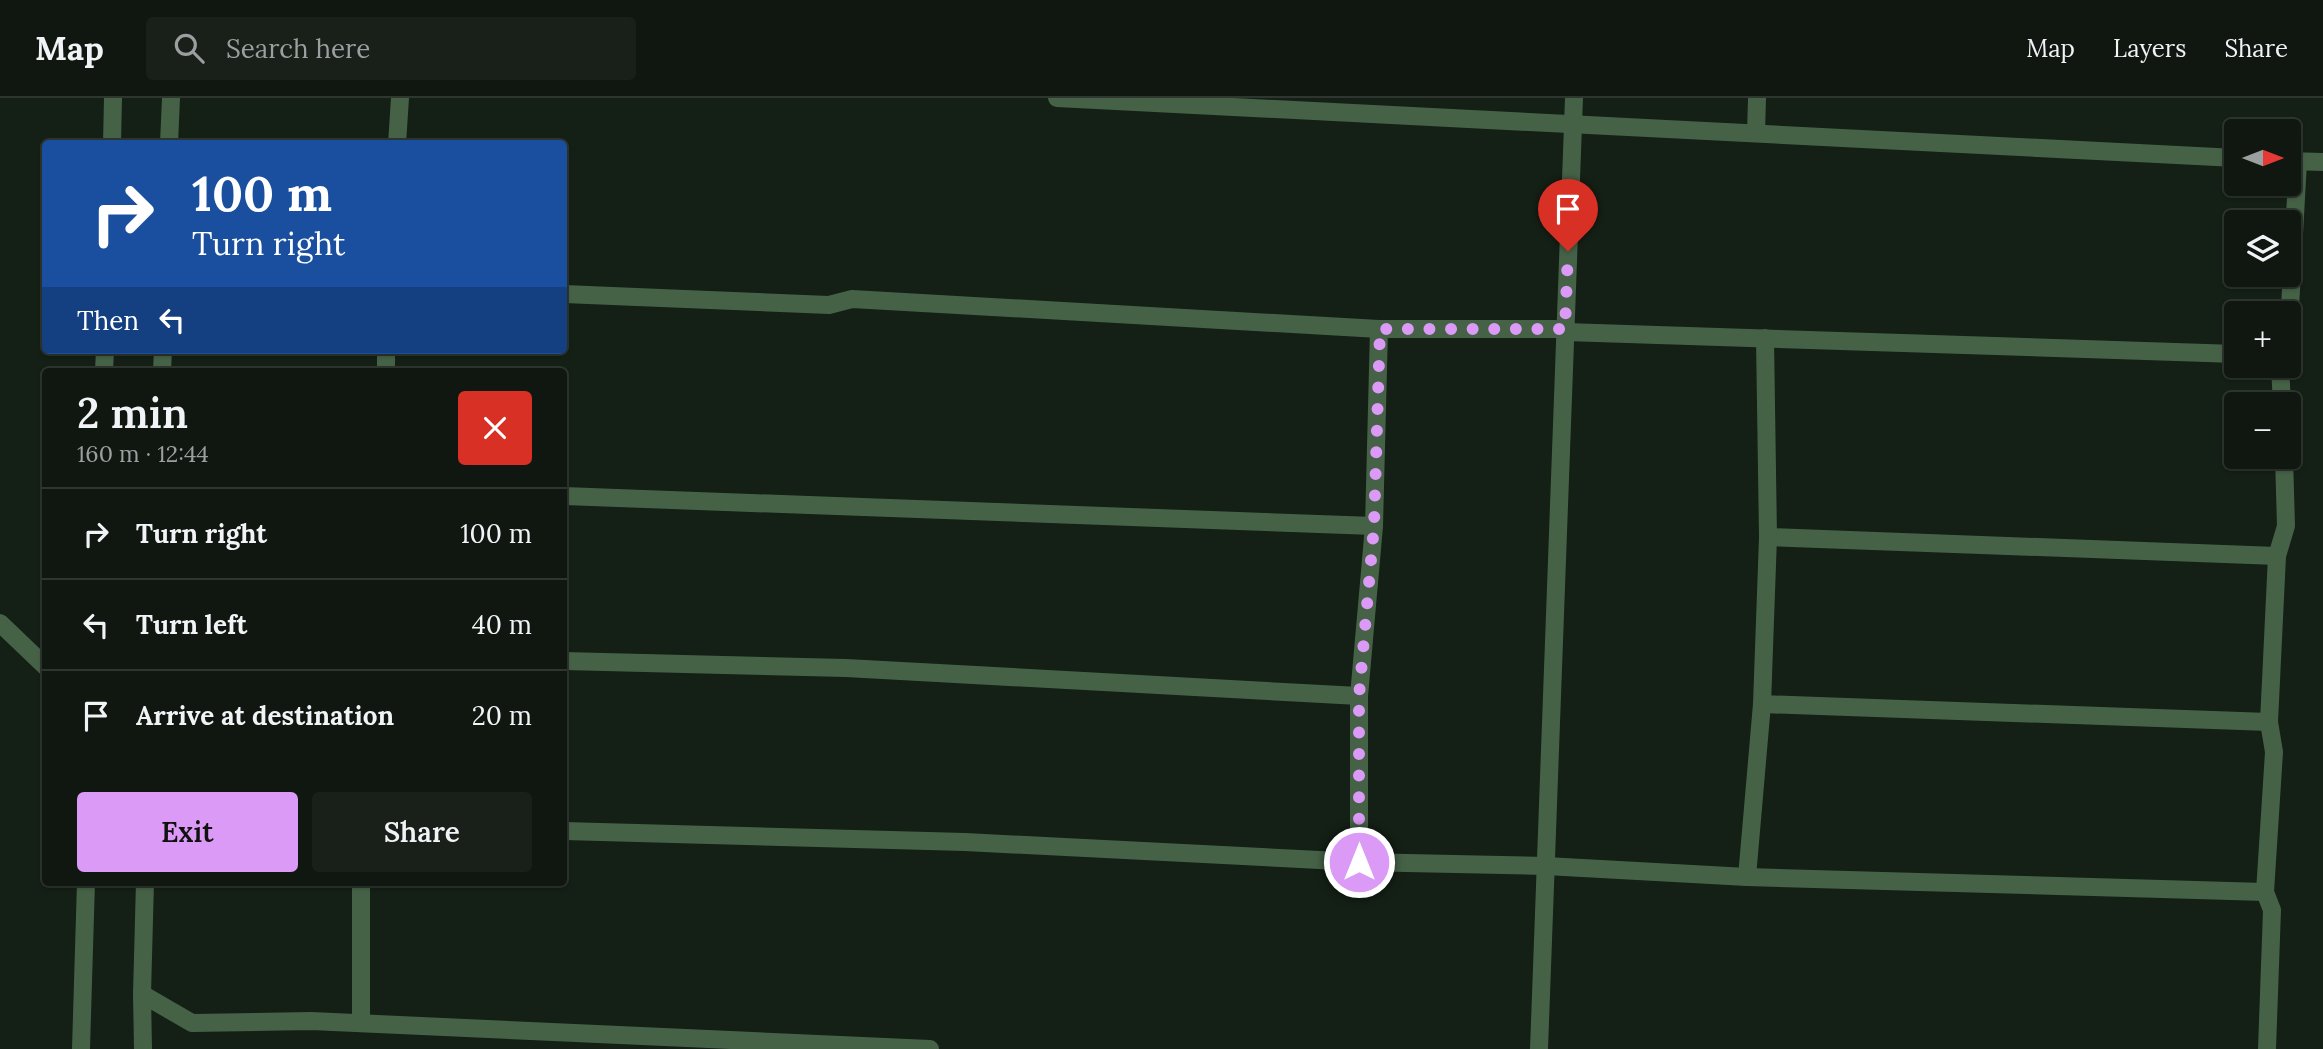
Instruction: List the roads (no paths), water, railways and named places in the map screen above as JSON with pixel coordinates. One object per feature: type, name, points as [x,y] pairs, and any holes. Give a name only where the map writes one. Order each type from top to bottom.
[{"type":"street","points":[[112,140],[113,98]]},
{"type":"street","points":[[169,140],[171,98]]},
{"type":"street","points":[[397,140],[400,98]]},
{"type":"street","points":[[1056,98],[1404,106],[1573,123],[2224,157]]},
{"type":"street","points":[[1539,1049],[1574,98]]},
{"type":"street","points":[[1756,133],[1757,98]]},
{"type":"street","points":[[2301,161],[2323,162]]},
{"type":"street","points":[[2290,301],[2293,196]]},
{"type":"street","points":[[567,294],[829,305],[852,299],[1380,329],[1565,329],[1566,332],[2224,354]]},
{"type":"street","points":[[1359,862],[1359,696],[1374,526],[1380,329]]},
{"type":"street","points":[[1747,877],[1762,705],[1768,537],[1765,338]]},
{"type":"street","points":[[2267,1049],[2272,910],[2265,892],[2274,752],[2269,722],[2277,556],[2286,526],[2284,469]]},
{"type":"street","points":[[567,496],[1374,526]]},
{"type":"street","points":[[1768,537],[2277,556]]},
{"type":"street","points":[[0,623],[42,663]]},
{"type":"street","points":[[567,661],[846,668],[1359,696]]},
{"type":"street","points":[[1762,705],[2269,722]]},
{"type":"street","points":[[567,831],[965,842],[1359,862],[1546,866],[1747,877],[2265,892]]},
{"type":"street","points":[[81,1049],[86,886]]},
{"type":"street","points":[[143,1049],[145,886]]},
{"type":"street","points":[[360,886],[360,1023]]},
{"type":"street","points":[[142,994],[192,1023],[311,1021],[799,1046],[930,1049]]}]
